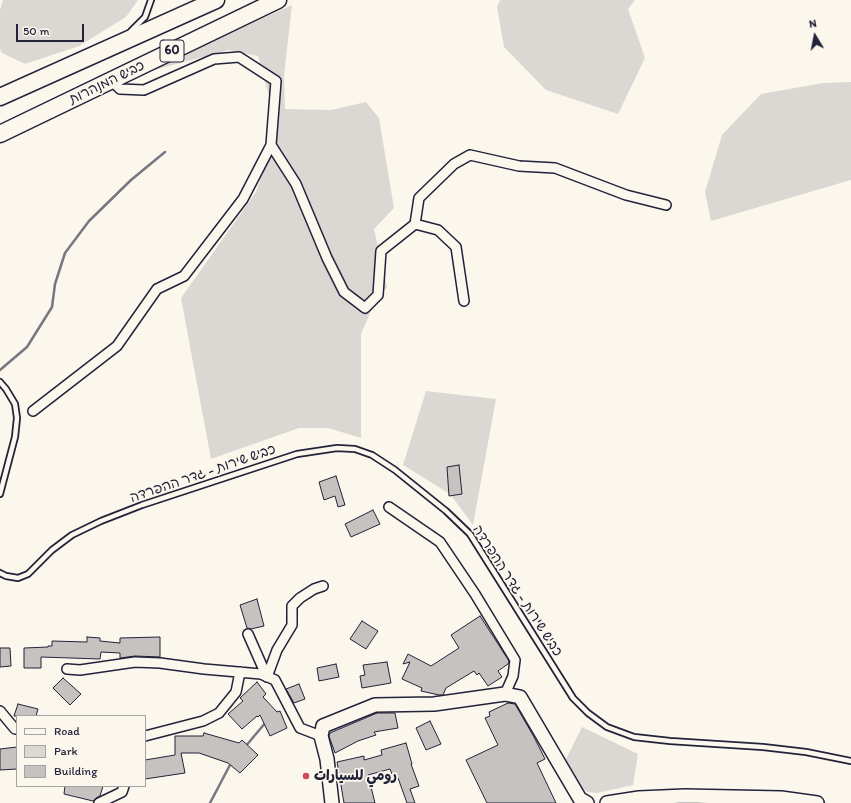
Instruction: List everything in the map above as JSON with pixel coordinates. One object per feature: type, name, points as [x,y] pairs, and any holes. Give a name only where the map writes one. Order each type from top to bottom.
[{"type":"highway","name":"כביש המנהרות","points":[[0,97],[216,0]]},
{"type":"highway","name":"כביש המנהרות","points":[[0,134],[278,0]]},
{"type":"street","points":[[33,411],[117,346],[157,289],[184,276],[243,199],[271,145],[276,81],[239,57],[214,59],[144,90],[120,89],[112,81]]},
{"type":"street","points":[[271,145],[296,184],[327,258],[344,292],[365,308],[378,295],[381,251],[415,224],[419,198],[454,164],[470,155],[519,166],[555,168],[626,195],[666,205]]},
{"type":"street","points":[[415,224],[438,230],[456,247],[464,301]]},
{"type":"street","points":[[389,508],[440,542],[475,594],[515,660],[513,676],[505,694]]},
{"type":"street","points":[[267,677],[277,650],[292,625],[292,606],[314,589],[323,586]]},
{"type":"street","points":[[248,634],[267,677]]},
{"type":"street","points":[[67,669],[80,670],[135,662],[160,663],[204,670],[261,674],[275,680],[300,728],[320,736]]},
{"type":"street","points":[[146,736],[203,721],[219,713],[236,692],[240,672]]},
{"type":"street","points":[[332,803],[327,759],[320,736],[322,726],[375,705],[434,704],[505,694],[520,697],[582,802]]},
{"type":"street","points":[[0,711],[16,729]]},
{"type":"street","points":[[99,803],[122,792],[124,787]]},
{"type":"street","points":[[607,803],[639,798],[685,796],[734,800],[781,798],[817,803]]},
{"type":"lane","points":[[107,50],[146,17],[151,0]]},
{"type":"lane","points":[[0,382],[15,404],[17,418],[16,437],[0,494]]},
{"type":"lane","name":"כביש שירות - גדר ההפרדה","points":[[0,573],[6,576],[18,578],[28,574],[52,550],[72,535],[101,521],[142,505],[297,454],[337,448],[355,449],[372,455],[394,470],[446,511],[470,534],[573,698],[588,713],[607,727],[634,737],[670,741],[763,747],[806,752],[851,761]]},
{"type":"green space","points":[[3,0],[138,0],[126,17],[79,46],[25,64],[2,53],[0,49],[0,10]]},
{"type":"green space","points":[[500,0],[635,0],[628,9],[645,58],[618,114],[546,90],[504,47],[497,7]]},
{"type":"green space","points":[[292,5],[284,75],[285,109],[331,110],[366,102],[379,118],[394,208],[374,229],[387,287],[374,304],[361,334],[361,438],[328,428],[299,428],[211,459],[181,298],[256,192],[278,129],[258,56],[229,50],[143,73]]},
{"type":"green space","points":[[851,82],[851,180],[711,221],[705,192],[722,135],[761,94],[823,83]]},
{"type":"green space","points":[[426,391],[496,399],[473,525],[450,494],[403,465]]},
{"type":"green space","points":[[582,727],[638,754],[633,785],[597,793],[587,792],[577,784],[565,761]]},
{"type":"building","points":[[459,465],[462,494],[449,496],[447,467]]},
{"type":"building","points":[[336,476],[345,505],[338,507],[335,496],[324,500],[319,482]]},
{"type":"building","points":[[373,510],[380,524],[351,537],[345,524]]},
{"type":"building","points":[[257,599],[264,626],[251,629],[247,628],[240,605]]},
{"type":"building","points":[[480,616],[509,661],[508,664],[498,671],[502,677],[488,686],[479,673],[477,675],[474,671],[446,688],[443,695],[421,691],[422,688],[402,679],[410,662],[403,664],[408,654],[431,666],[459,648],[451,635]]},
{"type":"building","points":[[362,621],[378,631],[366,649],[350,639]]},
{"type":"building","points":[[87,637],[100,638],[100,641],[120,643],[120,638],[160,637],[160,657],[135,656],[120,658],[120,653],[101,652],[100,659],[41,657],[41,668],[24,668],[24,648],[52,646],[52,641],[87,642]]},
{"type":"building","points":[[0,648],[10,648],[11,666],[0,667]]},
{"type":"building","points":[[387,662],[391,683],[362,688],[360,676],[365,675],[363,665]]},
{"type":"building","points":[[336,664],[339,677],[319,681],[317,668]]},
{"type":"building","points":[[63,678],[81,694],[70,705],[53,688]]},
{"type":"building","points":[[257,682],[266,694],[263,697],[277,712],[280,711],[287,728],[270,736],[260,715],[242,729],[228,714],[243,701],[240,698]]},
{"type":"building","points":[[299,684],[305,699],[294,703],[286,689]]},
{"type":"building","points":[[508,703],[515,704],[545,759],[537,763],[556,803],[487,803],[466,760],[498,745],[485,718],[490,716],[489,712]]},
{"type":"building","points":[[18,704],[38,709],[36,715],[14,716]]},
{"type":"building","points":[[377,713],[395,713],[398,728],[374,732],[376,735],[358,741],[335,753],[329,736],[330,733]]},
{"type":"building","points":[[430,721],[441,744],[426,750],[416,728]]},
{"type":"building","points":[[204,733],[239,743],[242,740],[258,755],[240,773],[228,763],[199,753],[181,753],[185,773],[146,779],[146,760],[175,755],[175,736],[203,736]]},
{"type":"building","points":[[406,743],[411,764],[419,786],[410,789],[415,803],[407,803],[398,778],[394,779],[390,769],[368,775],[375,803],[344,803],[337,762],[364,756],[364,760],[382,755],[381,750]]},
{"type":"building","points":[[16,747],[16,769],[0,770],[0,749]]},
{"type":"building","points":[[65,787],[103,787],[100,796],[93,801],[64,794]]},
{"type":"waterway","points":[[0,370],[27,347],[52,307],[55,284],[65,253],[89,221],[131,180],[165,152]]},
{"type":"waterway","points":[[245,747],[266,722]]},
{"type":"waterway","points":[[210,803],[231,763]]},
{"type":"place","name":"رومي للسيارات","points":[[306,776]]}]
